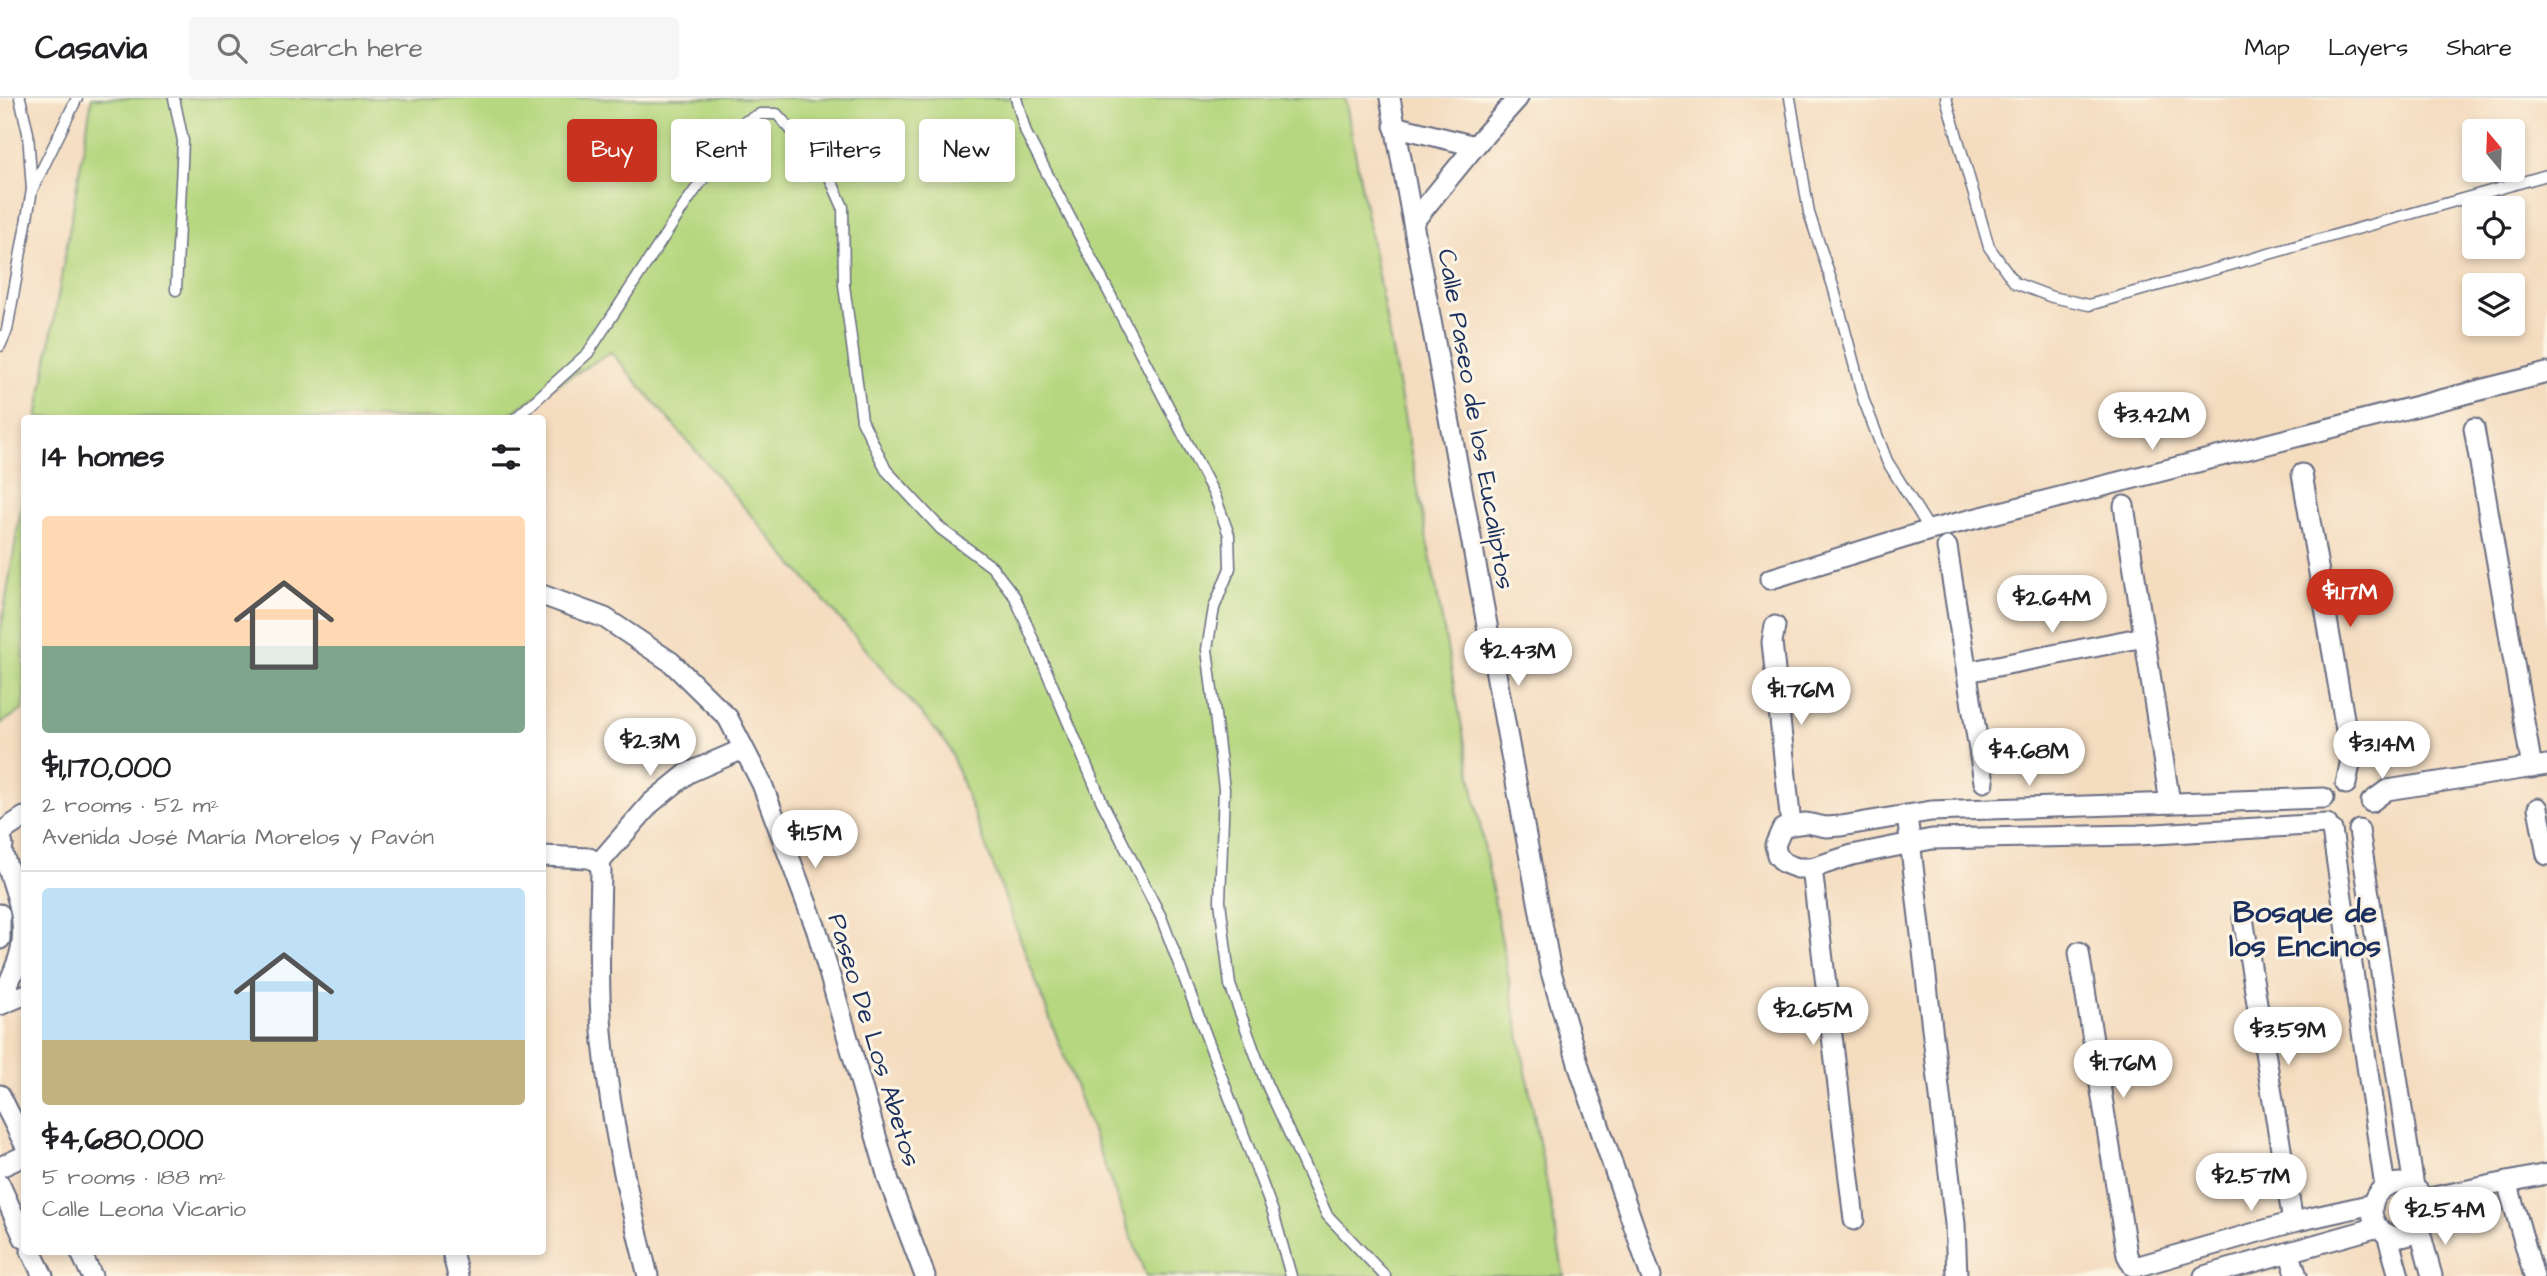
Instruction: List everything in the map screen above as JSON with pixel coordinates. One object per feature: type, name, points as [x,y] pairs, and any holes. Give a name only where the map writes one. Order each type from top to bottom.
[{"type":"street","name":"Calle Paseo de los Eucaliptos","points":[[1390,98],[1551,972],[1581,1073],[1651,1276]]},
{"type":"street","points":[[1414,221],[1518,98]]},
{"type":"street","points":[[1394,126],[1475,146]]},
{"type":"street","points":[[1770,579],[1930,530],[2547,373]]},
{"type":"street","points":[[2371,802],[2387,790],[2539,766],[2474,428]]},
{"type":"street","points":[[2302,474],[2351,759],[2346,784]]},
{"type":"street","points":[[2124,506],[2170,803]]},
{"type":"street","points":[[1947,547],[1984,782]]},
{"type":"street","name":"Paseo De Los Abetos","points":[[546,596],[606,618],[671,662],[727,718],[761,784],[817,931],[889,1181],[925,1276]]},
{"type":"street","points":[[1775,626],[1772,642],[1791,825]]},
{"type":"street","points":[[1967,672],[2144,637]]},
{"type":"street","points":[[599,863],[651,803],[688,772],[743,749]]},
{"type":"street","points":[[2324,798],[1931,811],[1841,826],[1825,827],[1805,823],[1791,825],[1782,829],[1775,845],[1777,855],[1784,863],[1797,868],[1812,868],[1852,855],[1932,839],[2138,835],[2329,827],[2350,834],[2367,823],[2371,813],[2371,802],[2361,789],[2346,784],[2333,788],[2324,798],[2321,807],[2329,827],[2385,1187]]},
{"type":"street","points":[[2138,805],[2138,835]]},
{"type":"street","points":[[2538,808],[2547,855]]},
{"type":"street","points":[[1907,815],[1955,1224],[1957,1276]]},
{"type":"street","points":[[21,821],[1,846],[21,912]]},
{"type":"street","points":[[2204,1276],[2382,1230],[2398,1237],[2409,1235],[2419,1228],[2426,1214],[2419,1193],[2359,830]]},
{"type":"street","points":[[546,856],[589,858],[599,863],[601,870],[600,969],[604,1050],[617,1143],[648,1276]]},
{"type":"street","points":[[1812,868],[1854,1220]]},
{"type":"street","points":[[0,914],[0,939]]},
{"type":"street","points":[[2242,918],[2293,1222]]},
{"type":"street","points":[[0,1004],[19,957],[21,941]]},
{"type":"street","points":[[2078,952],[2127,1255],[2133,1266],[2293,1222],[2373,1204]]},
{"type":"street","points":[[0,1004],[21,996]]},
{"type":"street","points":[[0,1095],[21,1137]]},
{"type":"street","points":[[0,1167],[21,1157]]},
{"type":"street","points":[[2399,1276],[2382,1230],[2373,1216],[2373,1204],[2377,1194],[2385,1187],[2400,1182],[2419,1193],[2547,1174]]},
{"type":"street","points":[[2507,1182],[2534,1276]]},
{"type":"street","points":[[0,1185],[21,1231]]},
{"type":"street","points":[[2419,1228],[2432,1276]]},
{"type":"street","points":[[2290,1252],[2297,1276]]},
{"type":"street","points":[[33,1255],[43,1276]]},
{"type":"street","points":[[82,1255],[92,1276]]},
{"type":"street","points":[[453,1255],[458,1276]]},
{"type":"lane","points":[[0,346],[7,330],[32,190],[29,132],[20,98]]},
{"type":"lane","points":[[32,190],[77,98]]},
{"type":"lane","points":[[174,98],[183,141],[176,290]]},
{"type":"lane","points":[[1016,98],[1026,133],[1215,496],[1229,535],[1230,568],[1214,608],[1207,649],[1224,789],[1220,901],[1230,985],[1266,1083],[1327,1215],[1385,1276]]},
{"type":"lane","points":[[1790,98],[1809,213],[1833,286],[1864,401],[1887,461],[1930,530]]},
{"type":"lane","points":[[1946,98],[1989,247],[2015,283],[2052,298],[2089,304],[2547,175]]},
{"type":"lane","points":[[519,415],[588,353],[688,200],[744,122],[760,114],[777,114],[826,169],[843,207],[844,285],[862,420],[886,470],[941,529],[992,567],[1015,597],[1102,802],[1161,917],[1273,1212],[1291,1276]]},
{"type":"green space","points":[[92,98],[1345,98],[1564,1276],[1146,1276],[948,745],[611,352],[507,415],[38,415]]},
{"type":"green space","points":[[21,510],[21,711],[0,724],[0,634]]},
{"type":"district","name":"Bosque de los Encinos","points":[[2305,930]]}]
